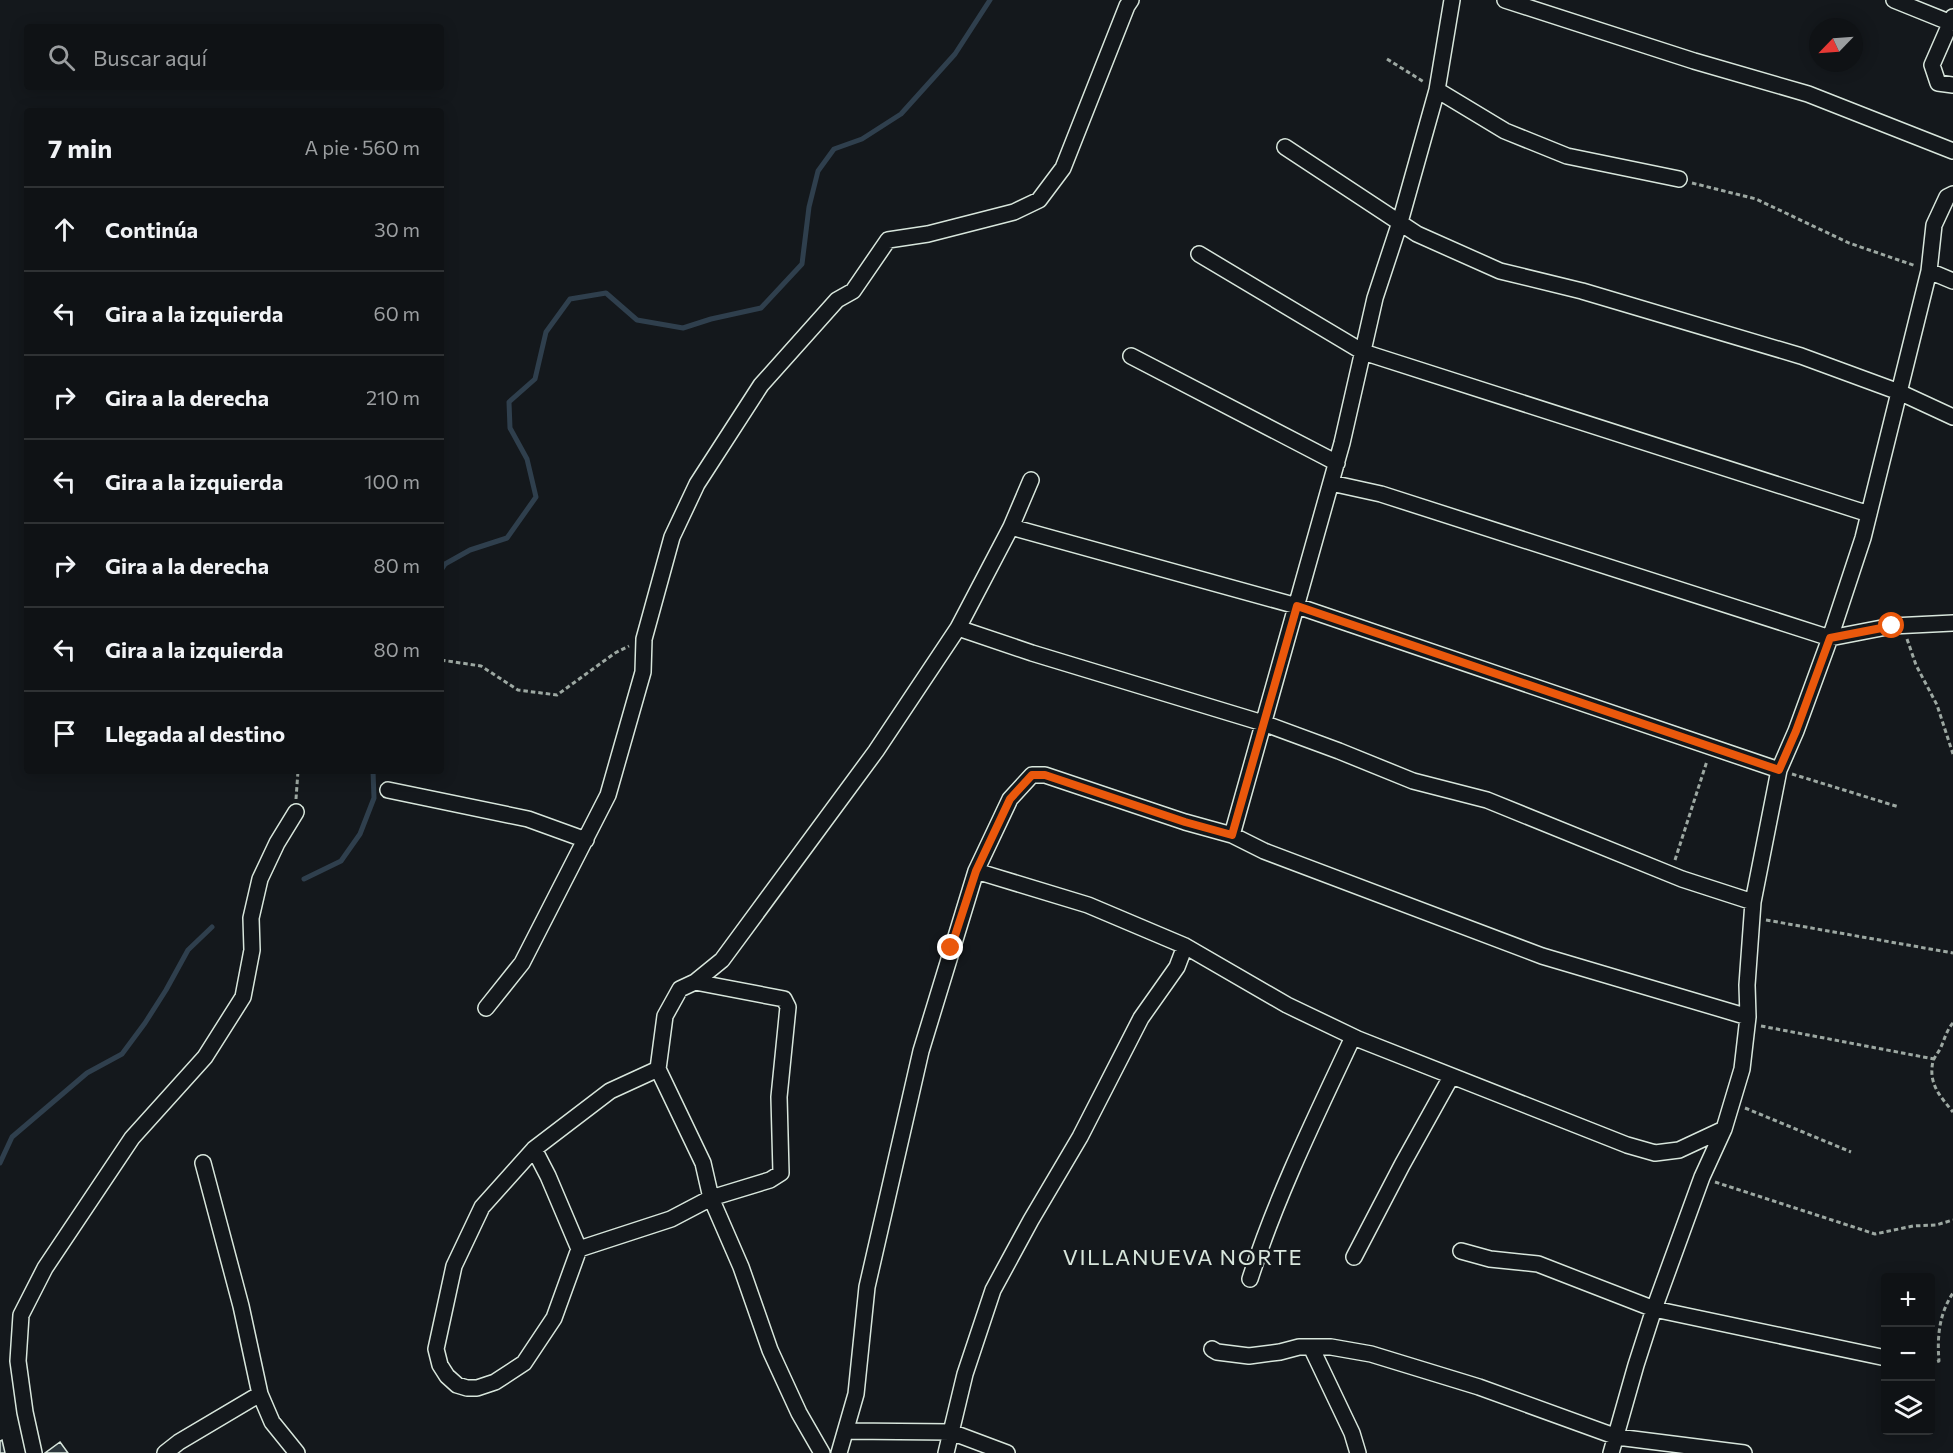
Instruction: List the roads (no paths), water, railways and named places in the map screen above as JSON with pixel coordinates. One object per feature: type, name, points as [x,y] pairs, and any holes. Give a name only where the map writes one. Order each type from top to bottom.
[{"type":"street","points":[[486,1008],[522,963],[608,795],[643,672],[644,639],[672,537],[697,484],[761,385],[837,300],[854,291],[888,240],[928,234],[1004,215],[1039,200],[1063,168],[1131,0]]},
{"type":"street","points":[[1232,835],[1337,463],[1375,298],[1400,222],[1437,90],[1452,0]]},
{"type":"street","points":[[1505,0],[1694,61],[1808,94],[1953,151]]},
{"type":"street","points":[[1894,0],[1952,20],[1932,65],[1938,83],[1953,85]]},
{"type":"street","points":[[1437,90],[1504,131],[1567,156],[1679,179]]},
{"type":"street","points":[[1286,147],[1417,234],[1500,271],[1582,291],[1801,356],[1899,393],[1953,417]]},
{"type":"street","points":[[1611,1453],[1654,1309],[1702,1178],[1724,1129],[1742,1069],[1747,1021],[1747,985],[1753,902],[1779,770],[1796,731],[1830,638],[1863,538],[1929,271],[1934,225],[1947,197],[1953,194]]},
{"type":"street","points":[[1199,254],[1363,352],[1869,514]]},
{"type":"street","points":[[1929,271],[1953,281]]},
{"type":"street","points":[[1131,356],[1337,463]]},
{"type":"street","points":[[822,1453],[799,1413],[770,1350],[741,1266],[711,1198],[703,1163],[658,1069],[665,1016],[680,989],[695,982],[722,960],[876,751],[958,628],[1011,527],[1031,480]]},
{"type":"street","points":[[1331,483],[1381,494],[1830,638],[1892,626],[1953,623]]},
{"type":"street","points":[[1011,527],[1297,606],[1779,770]]},
{"type":"street","points":[[958,628],[1032,653],[1263,723],[1413,782],[1486,800],[1670,874],[1753,902]]},
{"type":"street","points":[[839,1453],[856,1394],[867,1287],[921,1051],[976,871],[1010,799],[1032,775],[1045,775],[1185,822],[1232,835],[1264,850],[1542,956],[1747,1021]]},
{"type":"street","points":[[387,790],[528,819],[586,840]]},
{"type":"street","points":[[34,1453],[25,1412],[18,1361],[21,1315],[45,1268],[132,1138],[205,1058],[243,998],[252,950],[251,918],[260,879],[277,843],[296,812]]},
{"type":"street","points":[[976,871],[1088,905],[1185,946],[1287,1005],[1353,1037],[1627,1145],[1655,1152],[1679,1150],[1724,1129]]},
{"type":"street","points":[[946,1453],[965,1374],[993,1290],[1080,1137],[1141,1018],[1177,967],[1185,946]]},
{"type":"street","points":[[579,1249],[671,1220],[711,1198],[770,1180],[781,1173],[779,1097],[788,1006],[784,999],[695,982]]},
{"type":"street","points":[[1250,1279],[1284,1185],[1353,1037]]},
{"type":"street","points":[[534,1149],[579,1249],[554,1318],[524,1363],[495,1382],[477,1388],[467,1388],[447,1376],[440,1365],[436,1349],[454,1266],[482,1207],[534,1149],[610,1091],[658,1069]]},
{"type":"street","points":[[1354,1257],[1451,1077]]},
{"type":"street","points":[[203,1162],[241,1306],[260,1394],[272,1422],[297,1453]]},
{"type":"street","points":[[1461,1251],[1490,1259],[1538,1264],[1654,1309],[1881,1357]]},
{"type":"street","points":[[1212,1349],[1217,1352],[1249,1356],[1299,1347],[1331,1347],[1371,1354],[1479,1387],[1617,1437],[1744,1453]]},
{"type":"street","points":[[1311,1347],[1345,1416],[1358,1453]]},
{"type":"street","points":[[165,1453],[179,1442],[260,1394]]},
{"type":"street","points":[[847,1431],[951,1432],[1007,1453]]},
{"type":"waterway","points":[[444,566],[470,550],[507,538],[536,497],[527,459],[510,428],[509,402],[535,379],[546,332],[570,299],[606,293],[637,320],[683,328],[761,308],[802,264],[809,207],[818,171],[834,149],[862,139],[901,114],[955,54],[990,0]]},
{"type":"waterway","points":[[304,879],[341,861],[360,834],[374,798],[373,774]]},
{"type":"waterway","points":[[0,1163],[12,1137],[87,1073],[122,1054],[166,990],[188,950],[212,927]]},
{"type":"district","name":"VILLANUEVA NORTE","points":[[1183,1257]]}]
